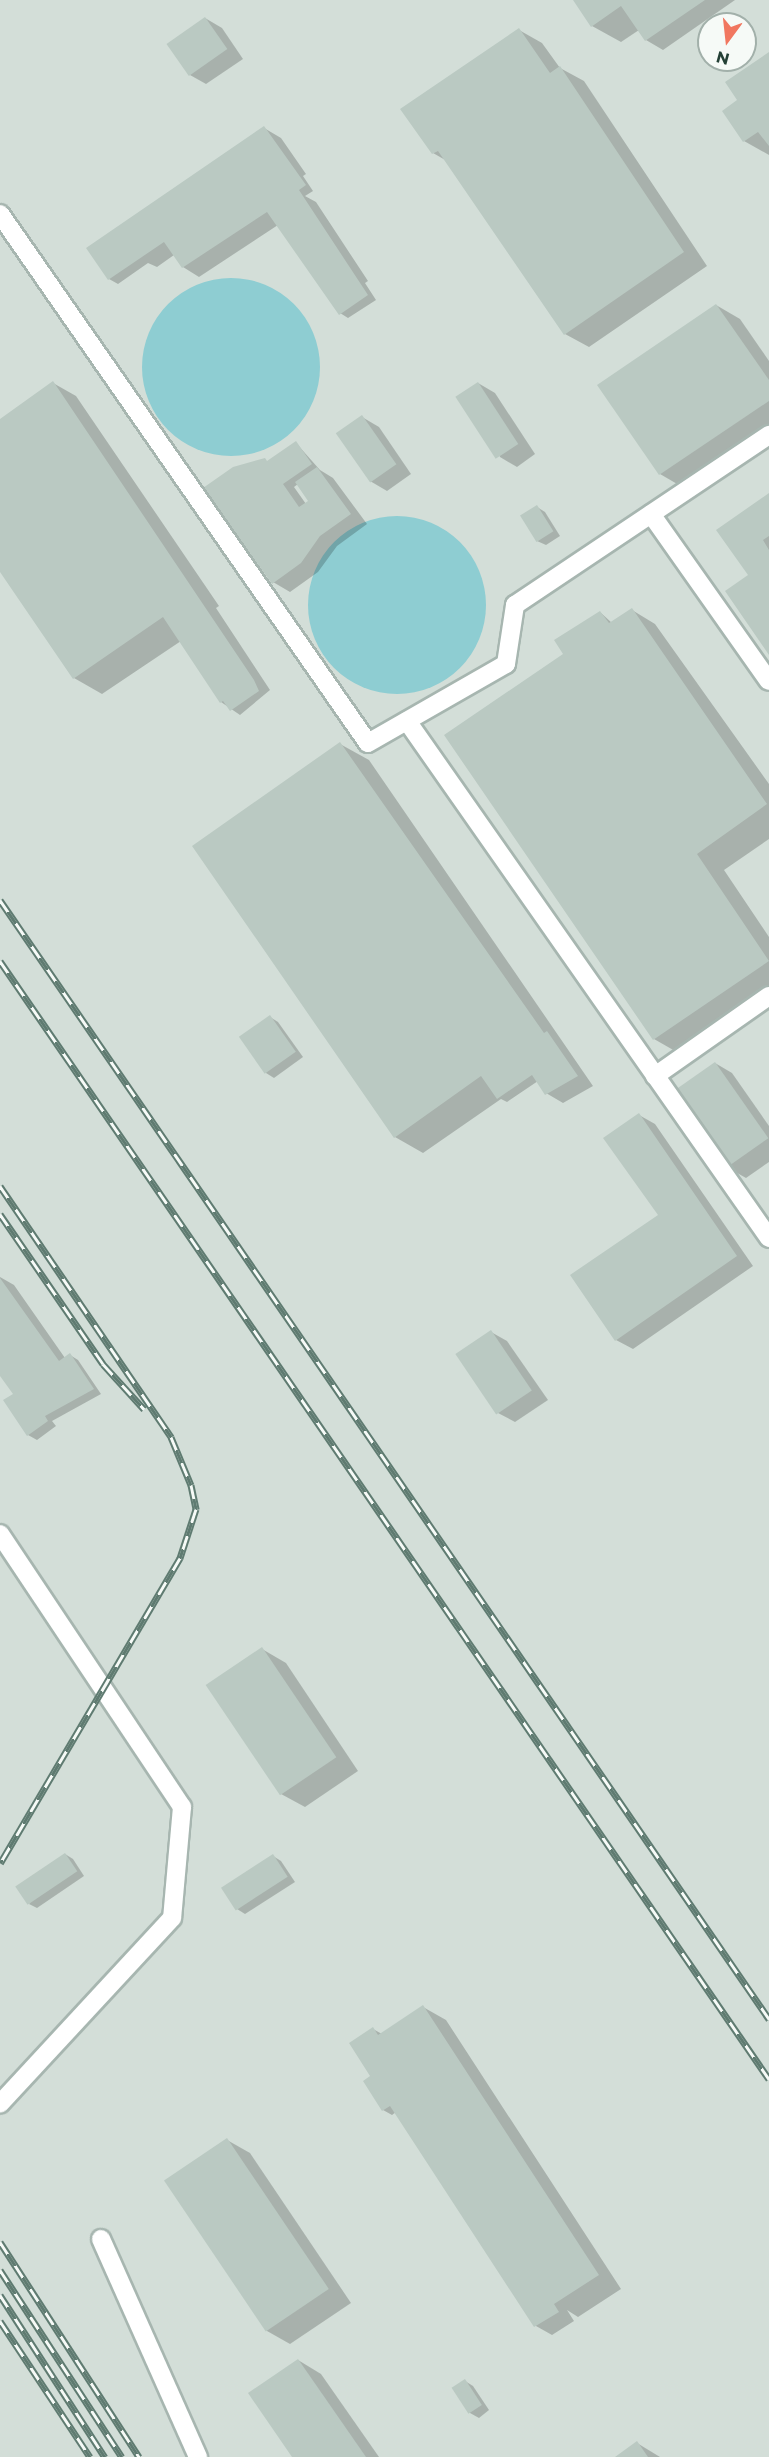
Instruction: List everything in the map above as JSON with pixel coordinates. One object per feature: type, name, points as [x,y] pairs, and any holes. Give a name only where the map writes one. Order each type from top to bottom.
[{"type":"lane","points":[[0,214],[368,743],[506,664],[515,606],[769,435]]},
{"type":"lane","points":[[651,514],[769,681]]},
{"type":"lane","points":[[407,721],[769,1238]]},
{"type":"lane","points":[[655,1076],[769,996]]},
{"type":"lane","points":[[0,1534],[182,1807],[172,1918],[0,2104]]},
{"type":"lane","points":[[101,2239],[198,2457]]},
{"type":"shaded area","points":[[0,0],[769,0],[769,2457],[0,2457]]},
{"type":"water","points":[[231,278],[265,285],[294,304],[313,333],[320,367],[313,401],[294,430],[265,449],[231,456],[197,449],[168,430],[149,401],[142,367],[149,333],[168,304],[197,285]]},
{"type":"water","points":[[397,516],[431,523],[460,542],[479,571],[486,605],[479,639],[460,668],[431,687],[397,694],[363,687],[334,668],[315,639],[308,605],[315,571],[334,542],[363,523]]},
{"type":"building","points":[[573,0],[705,0],[645,41],[621,6],[591,27]]},
{"type":"building","points":[[205,17],[227,49],[189,76],[166,44]]},
{"type":"building","points":[[519,28],[550,73],[560,66],[684,252],[564,335],[438,151],[432,154],[400,109]]},
{"type":"building","points":[[769,52],[769,146],[758,132],[743,142],[722,111],[737,100],[725,82],[740,72],[757,72],[757,60]]},
{"type":"building","points":[[264,126],[306,185],[299,190],[368,295],[339,315],[267,212],[182,268],[164,242],[108,280],[86,248]]},
{"type":"building","points":[[716,304],[769,380],[769,401],[659,475],[597,385]]},
{"type":"building","points":[[53,381],[254,680],[259,691],[230,711],[223,701],[220,703],[163,617],[73,679],[0,572],[0,419]]},
{"type":"building","points":[[478,382],[518,444],[496,459],[455,397]]},
{"type":"building","points":[[362,415],[396,464],[370,483],[336,433]]},
{"type":"building","points":[[296,441],[312,464],[283,484],[299,507],[308,501],[295,482],[317,467],[351,514],[320,536],[301,563],[272,584],[203,488],[233,467],[265,458],[267,461]]},
{"type":"building","points":[[769,493],[769,536],[763,540],[769,550],[769,655],[725,591],[748,575],[716,530]]},
{"type":"building","points":[[537,505],[553,531],[536,542],[520,516]]},
{"type":"building","points":[[632,608],[767,804],[697,854],[769,961],[653,1040],[444,735],[563,654],[554,640],[600,611],[609,623]]},
{"type":"building","points":[[340,742],[544,1033],[547,1031],[578,1076],[545,1095],[532,1075],[497,1099],[481,1076],[394,1138],[192,846]]},
{"type":"building","points":[[270,1015],[296,1052],[265,1074],[239,1037]]},
{"type":"building","points":[[715,1062],[768,1138],[730,1165],[676,1089]]},
{"type":"building","points":[[639,1113],[737,1256],[615,1341],[570,1275],[658,1215],[603,1138]]},
{"type":"building","points":[[0,1278],[59,1361],[70,1353],[94,1389],[45,1416],[48,1421],[27,1436],[3,1400],[13,1394],[0,1376]]},
{"type":"building","points":[[491,1330],[532,1391],[496,1415],[455,1354]]},
{"type":"building","points":[[262,1647],[336,1757],[280,1795],[206,1685]]},
{"type":"building","points":[[65,1853],[77,1871],[28,1905],[15,1887]]},
{"type":"building","points":[[273,1854],[288,1877],[236,1910],[221,1888]]},
{"type":"building","points":[[423,2005],[599,2275],[554,2304],[559,2312],[534,2327],[390,2106],[382,2111],[363,2081],[370,2076],[349,2043],[373,2027],[378,2035]]},
{"type":"building","points":[[227,2138],[329,2289],[266,2331],[164,2180]]},
{"type":"building","points":[[298,2359],[366,2457],[292,2457],[248,2393]]},
{"type":"building","points":[[465,2379],[482,2405],[468,2414],[452,2388]]},
{"type":"building","points":[[637,2441],[648,2457],[615,2457]]},
{"type":"railway","points":[[0,900],[769,2019]]},
{"type":"railway","points":[[0,961],[769,2079]]},
{"type":"railway","points":[[0,1186],[171,1437],[191,1485],[196,1509],[180,1558],[0,1863]]},
{"type":"railway","points":[[0,1214],[103,1364],[144,1409]]},
{"type":"railway","points":[[0,2242],[139,2457]]},
{"type":"railway","points":[[0,2270],[122,2457]]},
{"type":"railway","points":[[0,2295],[105,2457]]},
{"type":"railway","points":[[0,2321],[90,2457]]}]
